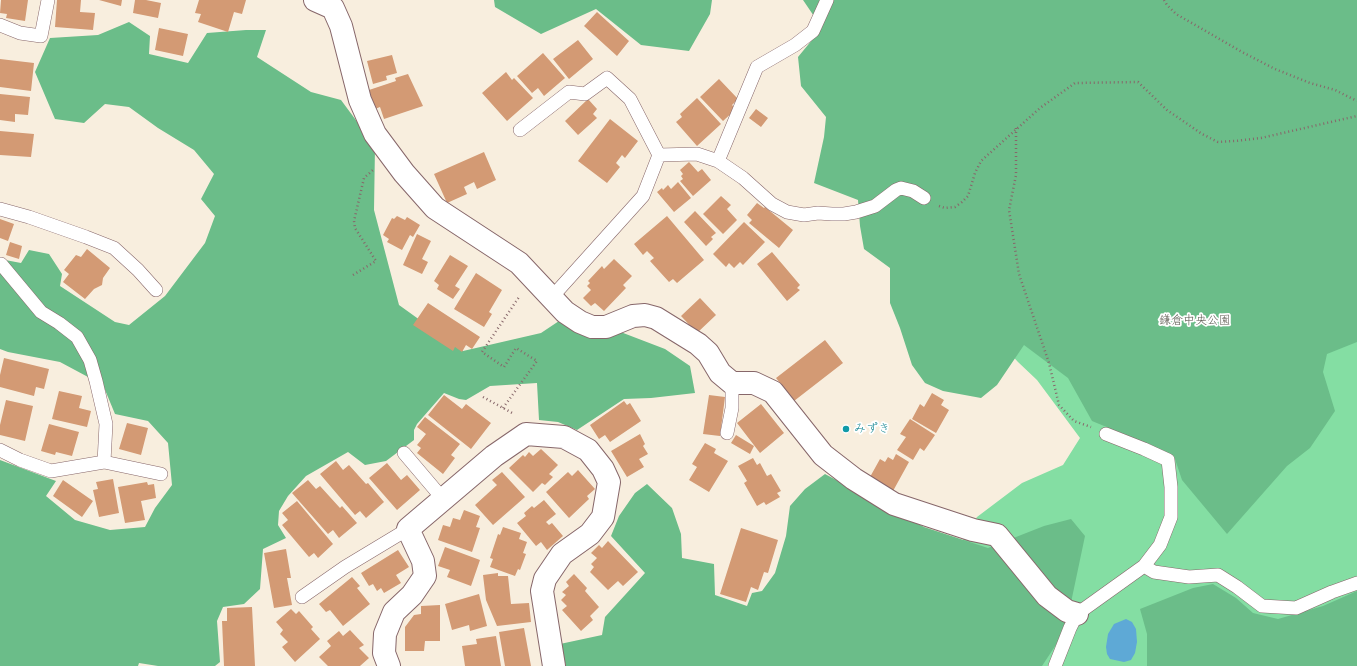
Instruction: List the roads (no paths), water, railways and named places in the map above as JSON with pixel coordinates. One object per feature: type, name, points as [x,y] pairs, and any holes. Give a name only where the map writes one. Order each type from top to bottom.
[{"type":"street","points":[[315,0],[334,8],[341,26],[360,100],[375,134],[404,173],[435,208],[519,263],[566,312],[580,322],[592,327],[606,327],[633,316],[645,315],[656,318],[698,344],[708,353],[720,373],[732,382],[754,383],[773,392],[823,455],[854,479],[894,504],[973,530],[997,535],[1047,596],[1067,611],[1077,614]]},
{"type":"street","points":[[389,666],[384,653],[385,634],[394,612],[412,594],[425,576],[423,560],[408,528],[494,456],[526,434],[564,436],[588,450],[603,469],[609,482],[603,517],[590,534],[562,554],[545,579],[542,591],[554,666]]},
{"type":"lane","points":[[0,25],[20,32],[41,36],[48,0]]},
{"type":"lane","points":[[718,161],[757,67],[795,45],[813,31],[827,0]]},
{"type":"lane","points":[[520,130],[569,92],[585,94],[607,78],[630,99],[659,155],[643,196],[552,298]]},
{"type":"lane","points":[[659,155],[697,154],[718,161],[743,178],[772,204],[787,212],[804,215],[818,213],[844,214],[856,212],[875,206],[896,190],[901,188],[913,191],[924,198]]},
{"type":"lane","points":[[0,210],[29,217],[114,248],[138,270],[156,290]]},
{"type":"lane","points":[[1,264],[41,312],[59,323],[77,337],[90,360],[106,424],[104,462]]},
{"type":"lane","points":[[727,433],[732,408],[732,382]]},
{"type":"lane","points":[[1056,666],[1070,628],[1077,614],[1144,566],[1160,545],[1171,518],[1171,487],[1168,460],[1106,434]]},
{"type":"lane","points":[[0,450],[20,460],[51,471],[104,462],[161,474]]},
{"type":"lane","points":[[404,453],[443,499]]},
{"type":"lane","points":[[302,597],[408,528]]},
{"type":"lane","points":[[1144,566],[1154,572],[1189,577],[1218,575],[1262,606],[1296,608],[1357,583]]},
{"type":"water","points":[[1126,619],[1132,622],[1136,629],[1137,642],[1135,653],[1131,660],[1124,662],[1110,659],[1107,654],[1106,647],[1108,634],[1114,624]]},
{"type":"place","name":"みずき","points":[[846,429]]},
{"type":"park label","name":"鎌倉中央公園","points":[[1195,321]]}]
